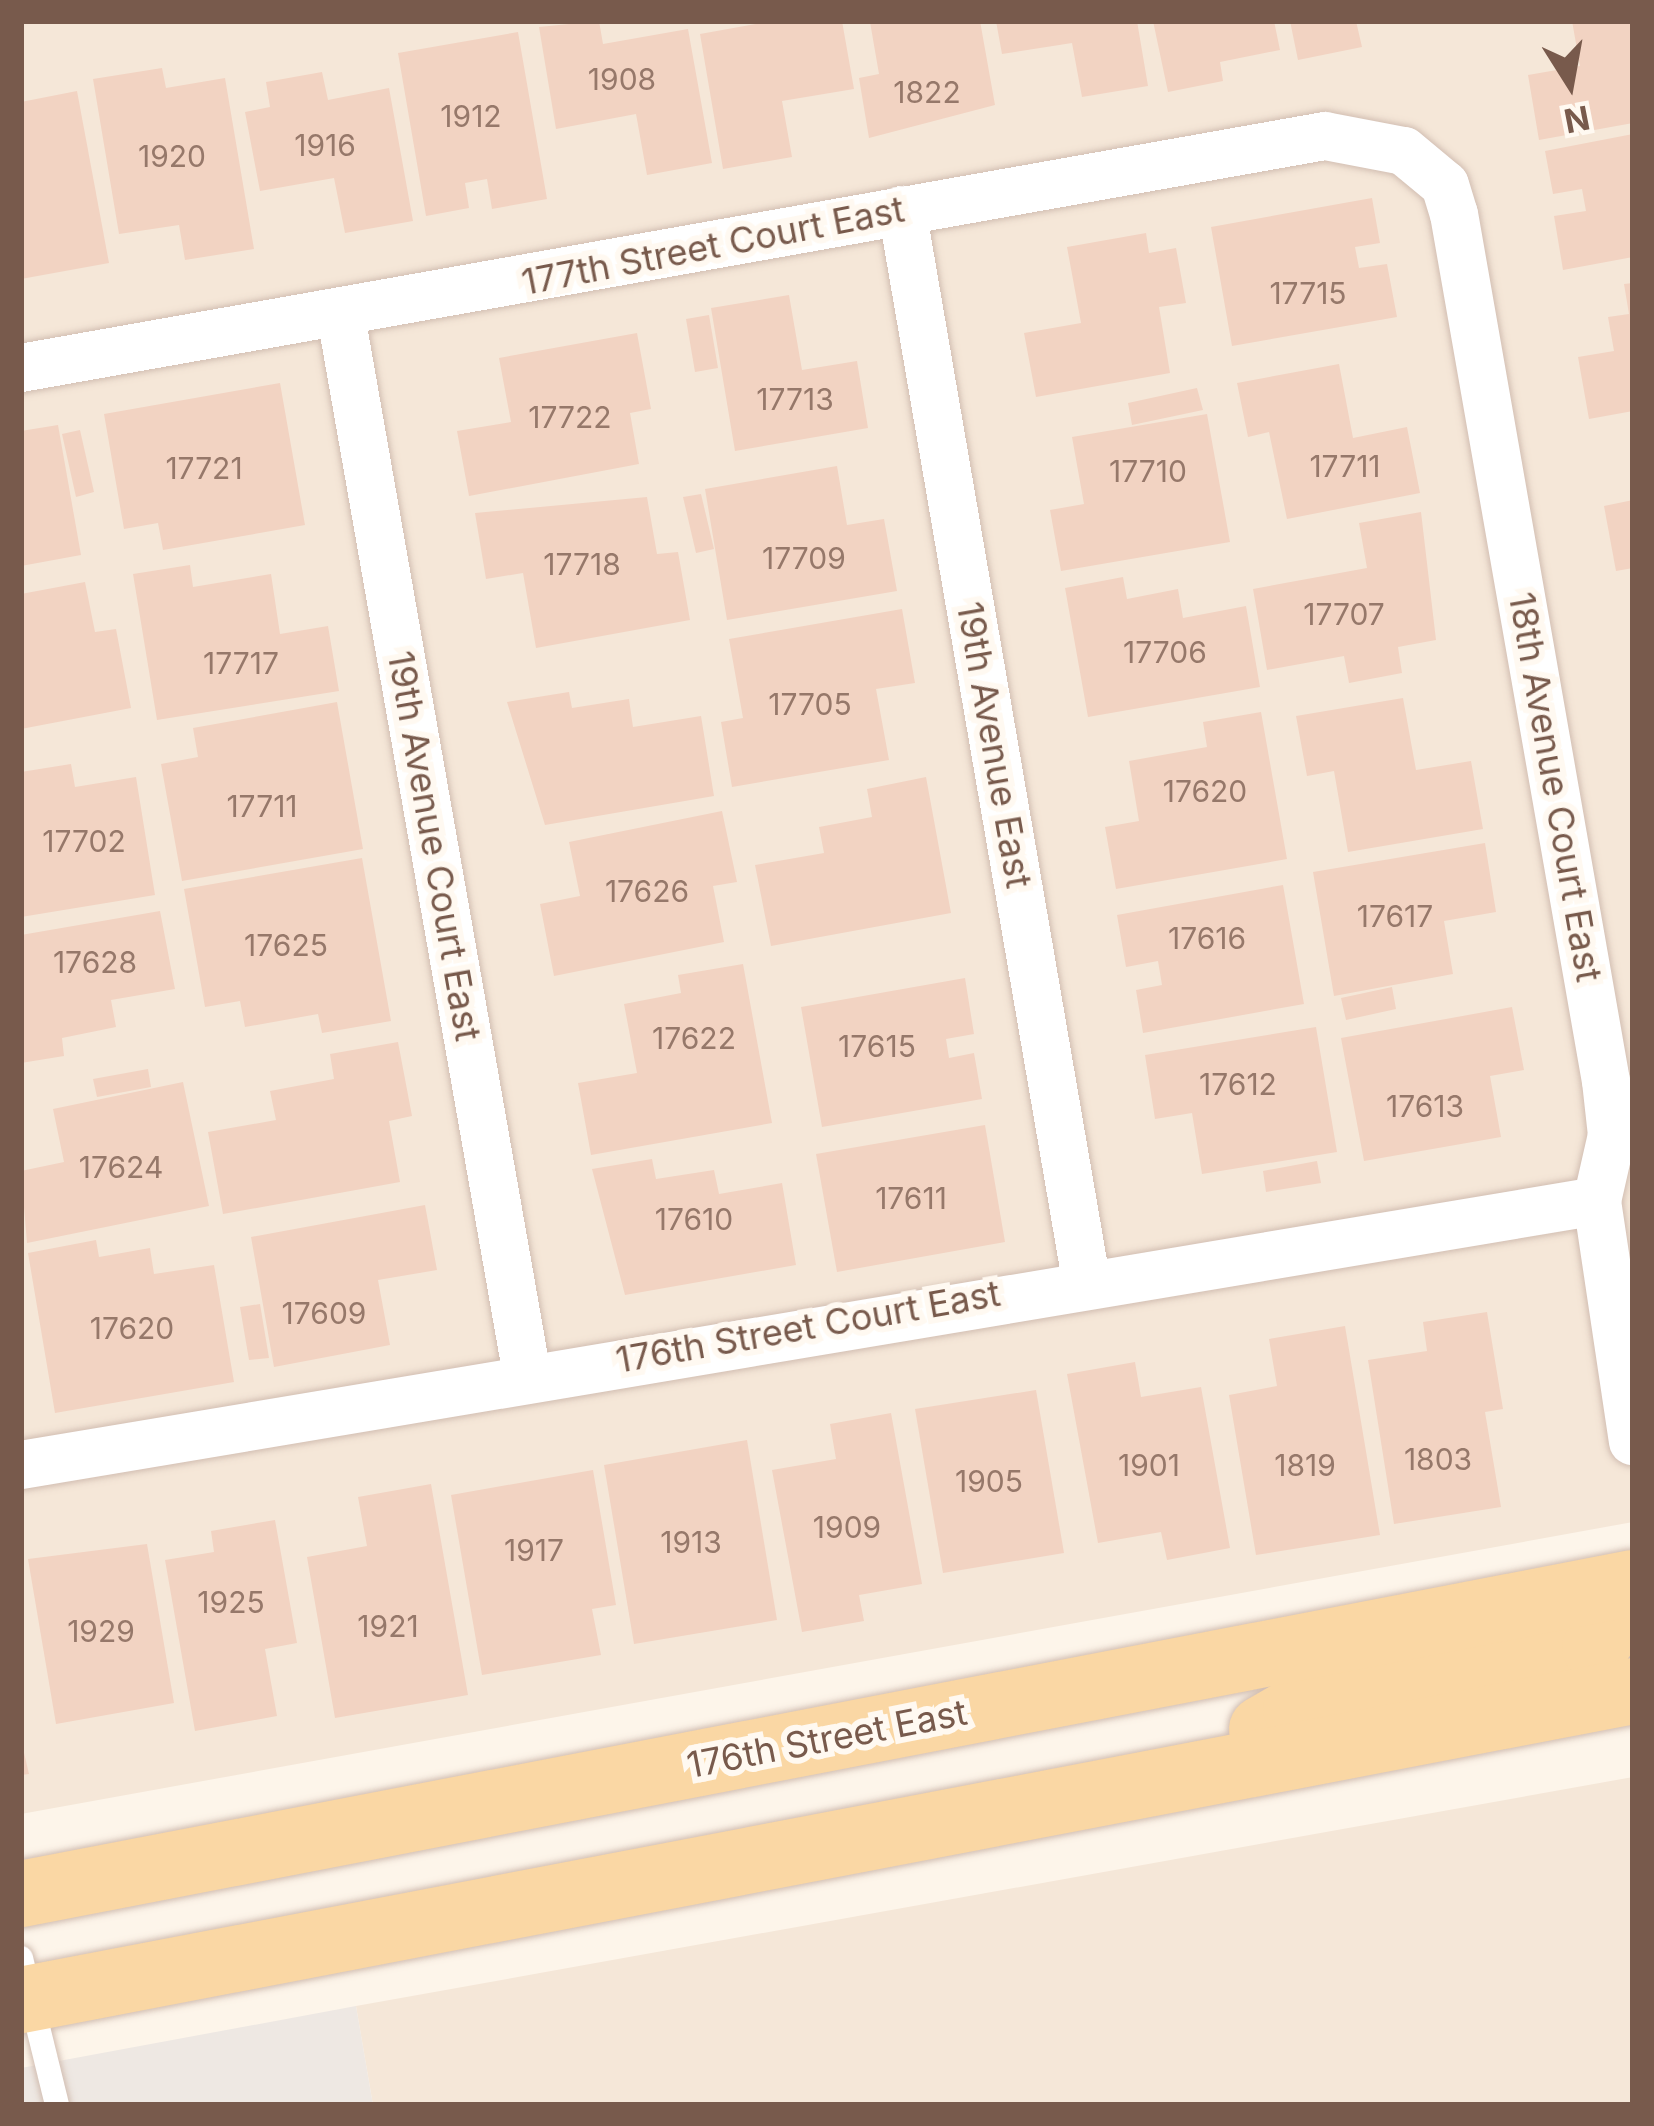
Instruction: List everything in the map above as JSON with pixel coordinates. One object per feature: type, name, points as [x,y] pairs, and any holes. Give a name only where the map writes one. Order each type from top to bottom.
[{"type":"main road","name":"176th Street East","points":[[21,1894],[1633,1583]]},
{"type":"main road","points":[[1176,1779],[1296,1709],[1595,1648],[1633,1594]]},
{"type":"main road","points":[[24,1985],[1176,1779],[1633,1691]]},
{"type":"street","name":"177th Street Court East","points":[[21,368],[341,316],[1324,136],[1404,151]]},
{"type":"street","name":"18th Avenue Court East","points":[[1404,151],[1445,185],[1454,214],[1606,1081],[1612,1135],[1597,1201],[1633,1441]]},
{"type":"street","name":"19th Avenue East","points":[[902,210],[1086,1280]]},
{"type":"street","name":"19th Avenue Court East","points":[[341,316],[527,1375]]},
{"type":"street","name":"176th Street Court East","points":[[21,1465],[1086,1280],[1597,1201]]},
{"type":"lane","points":[[24,1985],[57,2105]]},
{"type":"shaded area","points":[[21,21],[1633,21],[1633,1522],[21,1814]]},
{"type":"shaded area","points":[[1633,1777],[1633,2105],[373,2105],[356,2006]]},
{"type":"shaded area","points":[[356,2006],[373,2105],[21,2105],[21,2068]]},
{"type":"building","points":[[599,21],[603,44],[688,29],[712,163],[647,175],[636,114],[556,129],[539,27]]},
{"type":"building","points":[[772,21],[842,21],[854,89],[782,101],[792,157],[723,169],[700,34]]},
{"type":"building","points":[[980,21],[995,105],[869,138],[859,78],[879,74],[870,22]]},
{"type":"building","points":[[996,21],[1137,21],[1148,86],[1082,97],[1072,43],[1002,54]]},
{"type":"building","points":[[1153,21],[1274,21],[1280,50],[1220,62],[1223,81],[1168,92]]},
{"type":"building","points":[[1290,21],[1356,21],[1362,47],[1298,60]]},
{"type":"building","points":[[1572,21],[1633,21],[1633,123],[1539,140],[1528,75],[1580,66]]},
{"type":"building","points":[[518,32],[547,199],[492,209],[487,179],[465,183],[469,208],[426,216],[398,53]]},
{"type":"building","points":[[162,68],[166,88],[225,78],[254,249],[185,260],[179,225],[119,234],[93,79]]},
{"type":"building","points":[[322,72],[328,100],[389,88],[413,221],[345,233],[334,178],[260,191],[245,112],[270,107],[266,82]]},
{"type":"building","points":[[77,91],[109,263],[21,279],[21,102]]},
{"type":"building","points":[[1633,134],[1633,257],[1563,270],[1554,216],[1586,211],[1582,189],[1553,194],[1545,151]]},
{"type":"building","points":[[1372,198],[1380,243],[1355,247],[1359,268],[1387,264],[1397,317],[1232,346],[1211,227]]},
{"type":"building","points":[[1146,233],[1149,253],[1176,248],[1186,303],[1159,307],[1170,373],[1036,397],[1024,333],[1081,323],[1067,247]]},
{"type":"building","points":[[1633,283],[1633,411],[1589,419],[1578,357],[1614,351],[1608,317],[1629,314],[1624,284]]},
{"type":"building","points":[[789,295],[802,370],[857,361],[868,428],[735,451],[711,308]]},
{"type":"building","points":[[709,315],[718,368],[695,372],[686,319]]},
{"type":"building","points":[[637,333],[651,409],[630,413],[639,464],[469,496],[457,431],[511,422],[499,358]]},
{"type":"building","points":[[1339,364],[1353,438],[1407,427],[1420,493],[1287,519],[1269,432],[1248,437],[1237,383]]},
{"type":"building","points":[[280,383],[305,525],[163,550],[158,523],[124,529],[104,414]]},
{"type":"building","points":[[1197,388],[1203,410],[1132,425],[1128,403]]},
{"type":"building","points":[[1207,414],[1230,542],[1061,571],[1050,510],[1084,504],[1072,437]]},
{"type":"building","points":[[58,425],[81,555],[21,566],[21,431]]},
{"type":"building","points":[[80,430],[94,492],[76,497],[62,434]]},
{"type":"building","points":[[837,466],[847,525],[884,519],[897,591],[727,620],[705,489]]},
{"type":"building","points":[[701,494],[714,549],[696,553],[683,497]]},
{"type":"building","points":[[647,497],[657,554],[678,552],[690,620],[536,648],[523,573],[486,579],[475,513]]},
{"type":"building","points":[[1633,500],[1633,568],[1616,571],[1604,506]]},
{"type":"building","points":[[1421,512],[1436,640],[1398,647],[1402,673],[1349,683],[1344,656],[1267,670],[1253,589],[1367,568],[1359,523]]},
{"type":"building","points":[[190,565],[193,587],[271,574],[280,634],[328,626],[339,691],[157,720],[133,574]]},
{"type":"building","points":[[1123,577],[1127,599],[1178,589],[1183,618],[1246,606],[1260,687],[1088,717],[1065,588]]},
{"type":"building","points":[[85,582],[95,632],[116,629],[131,708],[21,729],[21,594]]},
{"type":"building","points":[[902,609],[915,683],[876,689],[889,760],[732,787],[721,722],[743,718],[729,639]]},
{"type":"building","points":[[569,692],[572,708],[629,699],[633,727],[701,716],[714,796],[545,825],[507,702]]},
{"type":"building","points":[[1403,698],[1416,770],[1471,761],[1483,829],[1348,852],[1334,771],[1307,776],[1296,716]]},
{"type":"building","points":[[337,702],[363,849],[182,881],[161,764],[198,757],[193,728]]},
{"type":"building","points":[[1261,712],[1287,859],[1116,889],[1105,827],[1139,821],[1129,761],[1207,747],[1203,722]]},
{"type":"building","points":[[71,764],[75,787],[136,777],[155,895],[21,917],[21,772]]},
{"type":"building","points":[[926,777],[951,913],[771,946],[755,865],[824,853],[819,827],[872,817],[867,789]]},
{"type":"building","points":[[722,811],[737,882],[713,886],[724,942],[554,976],[540,904],[580,896],[569,842]]},
{"type":"building","points":[[1485,843],[1496,912],[1444,921],[1453,974],[1334,996],[1313,872]]},
{"type":"building","points":[[362,858],[391,1021],[322,1033],[318,1014],[245,1027],[240,1001],[205,1007],[184,889]]},
{"type":"building","points":[[1283,885],[1304,1004],[1143,1033],[1136,990],[1162,985],[1158,961],[1126,967],[1117,915]]},
{"type":"building","points":[[160,911],[175,989],[111,1000],[116,1027],[62,1038],[64,1056],[21,1063],[21,935]]},
{"type":"building","points":[[743,964],[772,1123],[591,1155],[578,1083],[637,1073],[624,1004],[681,993],[678,975]]},
{"type":"building","points":[[965,978],[974,1034],[946,1039],[949,1058],[974,1053],[982,1099],[822,1127],[801,1007]]},
{"type":"building","points":[[1392,987],[1396,1009],[1346,1020],[1341,998]]},
{"type":"building","points":[[1512,1007],[1524,1070],[1490,1076],[1501,1137],[1364,1161],[1341,1038]]},
{"type":"building","points":[[1316,1027],[1337,1152],[1202,1174],[1192,1113],[1155,1119],[1145,1055]]},
{"type":"building","points":[[398,1042],[412,1116],[389,1121],[400,1182],[223,1214],[208,1132],[276,1120],[270,1091],[334,1079],[330,1054]]},
{"type":"building","points":[[148,1069],[151,1087],[97,1097],[93,1079]]},
{"type":"building","points":[[183,1082],[209,1206],[27,1243],[21,1171],[64,1162],[53,1109]]},
{"type":"building","points":[[985,1125],[1005,1242],[837,1272],[816,1154]]},
{"type":"building","points":[[652,1159],[656,1179],[714,1170],[719,1194],[782,1183],[796,1265],[625,1295],[592,1169]]},
{"type":"building","points":[[1317,1161],[1321,1183],[1266,1192],[1263,1171]]},
{"type":"building","points":[[425,1205],[437,1270],[378,1280],[390,1345],[274,1367],[251,1237]]},
{"type":"building","points":[[96,1240],[99,1257],[150,1248],[154,1274],[214,1265],[234,1382],[55,1413],[28,1253]]},
{"type":"building","points":[[260,1304],[269,1358],[249,1360],[240,1307]]},
{"type":"building","points":[[1487,1312],[1503,1409],[1485,1412],[1501,1507],[1394,1524],[1368,1360],[1427,1351],[1423,1322]]},
{"type":"building","points":[[1345,1326],[1380,1535],[1256,1555],[1229,1395],[1277,1386],[1269,1339]]},
{"type":"building","points":[[1135,1362],[1141,1397],[1201,1387],[1230,1548],[1167,1560],[1161,1532],[1098,1543],[1067,1374]]},
{"type":"building","points":[[1036,1390],[1064,1553],[943,1573],[915,1409]]},
{"type":"building","points":[[891,1413],[922,1584],[859,1595],[864,1621],[802,1632],[772,1470],[836,1459],[830,1424]]},
{"type":"building","points":[[747,1440],[777,1620],[634,1644],[604,1465]]},
{"type":"building","points":[[593,1470],[616,1605],[592,1609],[601,1655],[482,1675],[451,1495]]},
{"type":"building","points":[[431,1484],[468,1695],[335,1718],[307,1557],[367,1546],[358,1497]]},
{"type":"building","points":[[275,1520],[297,1643],[265,1649],[277,1716],[195,1731],[165,1560],[214,1552],[211,1531]]},
{"type":"building","points":[[147,1544],[174,1703],[56,1724],[28,1559]]},
{"type":"building","points":[[21,1740],[29,1774],[21,1775]]}]
